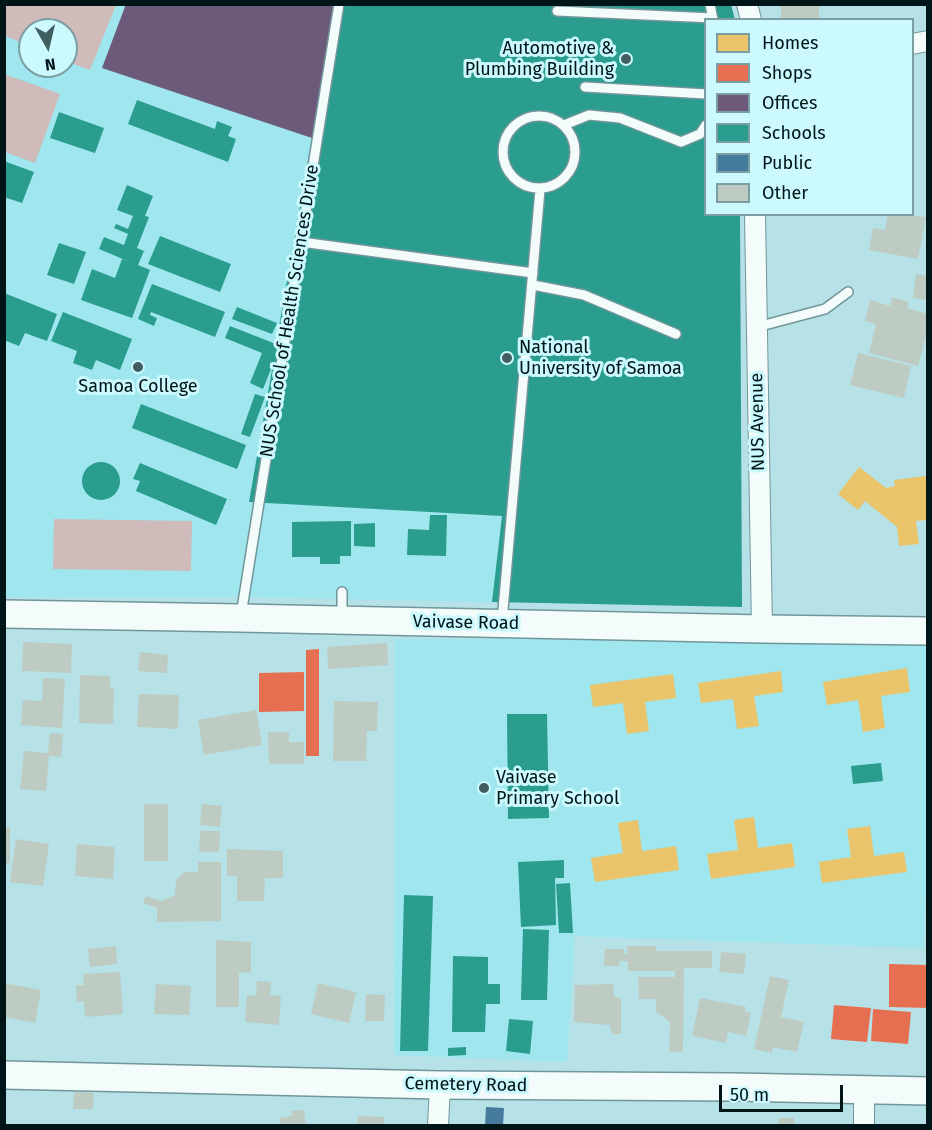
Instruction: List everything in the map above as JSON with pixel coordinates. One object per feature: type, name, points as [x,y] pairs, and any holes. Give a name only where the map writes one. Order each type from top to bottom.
[{"type":"main road","name":"Vaivase Road","points":[[4,614],[927,631]]},
{"type":"main road","name":"Cemetery Road","points":[[4,1076],[440,1085],[927,1091]]},
{"type":"street","name":"NUS Avenue","points":[[755,216],[762,629]]},
{"type":"street","points":[[438,1125],[440,1085]]},
{"type":"street","points":[[864,1090],[864,1125]]},
{"type":"lane","name":"NUS School of Health Sciences Drive","points":[[240,618],[339,4]]},
{"type":"lane","points":[[557,11],[704,19]]},
{"type":"lane","points":[[585,87],[704,94]]},
{"type":"lane","points":[[538,116],[551,118],[564,125],[574,145],[575,158],[571,169],[563,179],[540,190],[521,183],[512,176],[506,167],[503,145],[507,134],[515,125],[526,118],[538,116]]},
{"type":"lane","points":[[564,125],[589,116],[620,118],[681,142],[700,135],[704,127]]},
{"type":"lane","points":[[502,624],[540,190]]},
{"type":"lane","points":[[301,242],[533,273]]},
{"type":"lane","points":[[533,285],[584,295],[676,334]]},
{"type":"lane","points":[[757,327],[825,309],[848,292]]},
{"type":"lane","points":[[342,592],[342,620]]},
{"type":"shaded area","points":[[5,4],[116,4],[90,70],[78,66],[78,18],[18,18],[18,41],[5,36]]},
{"type":"shaded area","name":"National University of Samoa","points":[[4,5],[731,5],[735,18],[704,18],[704,216],[706,216],[742,607],[232,597],[5,597]]},
{"type":"shaded area","points":[[4,74],[60,94],[35,163],[5,152]]},
{"type":"shaded area","points":[[54,519],[192,521],[191,571],[53,569]]},
{"type":"shaded area","points":[[927,638],[928,832],[924,948],[575,936],[567,1062],[394,1055],[395,639]]},
{"type":"building: Homes","points":[[859,467],[886,488],[895,486],[894,480],[926,476],[928,520],[916,521],[919,544],[899,546],[897,527],[865,501],[858,510],[838,494]]},
{"type":"building: Homes","points":[[907,668],[910,692],[881,696],[885,728],[863,732],[858,700],[827,705],[823,682]]},
{"type":"building: Homes","points":[[781,671],[783,692],[754,696],[759,726],[737,729],[733,699],[701,703],[698,683]]},
{"type":"building: Homes","points":[[673,674],[676,698],[645,702],[649,731],[627,734],[623,703],[593,707],[590,685]]},
{"type":"building: Homes","points":[[754,817],[758,848],[792,843],[795,867],[711,879],[707,854],[738,850],[734,820]]},
{"type":"building: Homes","points":[[638,820],[642,851],[676,846],[679,870],[595,882],[591,858],[623,853],[618,823]]},
{"type":"building: Homes","points":[[870,826],[874,856],[904,852],[907,872],[822,883],[819,862],[851,857],[847,829]]},
{"type":"building: Shops","points":[[319,649],[319,756],[306,756],[306,650]]},
{"type":"building: Shops","points":[[304,672],[304,711],[259,712],[259,673]]},
{"type":"building: Shops","points":[[889,964],[928,965],[928,1008],[889,1007]]},
{"type":"building: Shops","points":[[834,1005],[871,1008],[867,1042],[831,1039]]},
{"type":"building: Shops","points":[[873,1009],[911,1012],[908,1044],[871,1041]]},
{"type":"building: Offices","points":[[126,4],[340,4],[327,52],[312,138],[102,68]]},
{"type":"building: Schools","name":"National University of Samoa","points":[[340,4],[731,4],[734,18],[704,18],[704,216],[740,216],[742,607],[492,602],[502,516],[249,502],[273,364],[263,389],[250,383],[262,353],[225,338],[230,326],[276,344],[327,52]]},
{"type":"building: Schools","points":[[137,100],[215,129],[217,121],[232,127],[228,136],[236,139],[228,162],[128,124]]},
{"type":"building: Schools","points":[[59,112],[104,128],[95,153],[50,138]]},
{"type":"building: Schools","points":[[4,161],[34,172],[22,203],[4,197]]},
{"type":"building: Schools","points":[[127,185],[153,196],[145,216],[149,217],[137,248],[144,251],[138,265],[150,270],[132,318],[81,300],[92,269],[115,278],[122,259],[130,262],[99,249],[104,237],[124,245],[128,234],[114,228],[116,224],[128,229],[133,216],[117,210]]},
{"type":"building: Schools","points":[[160,236],[231,264],[220,292],[148,264]]},
{"type":"building: Schools","points":[[59,243],[86,252],[74,284],[47,275]]},
{"type":"building: Schools","points":[[152,284],[225,312],[215,337],[151,312],[150,315],[157,318],[154,326],[138,319]]},
{"type":"building: Schools","points":[[4,293],[57,314],[47,341],[25,333],[19,346],[4,340]]},
{"type":"building: Schools","points":[[237,307],[277,323],[272,334],[232,319]]},
{"type":"building: Schools","points":[[63,312],[132,339],[120,370],[96,360],[92,370],[73,363],[77,351],[51,341]]},
{"type":"building: Schools","points":[[255,394],[265,397],[250,437],[241,434]]},
{"type":"building: Schools","points":[[141,404],[246,445],[237,469],[132,428]]},
{"type":"building: Schools","points":[[101,462],[115,467],[120,481],[115,495],[101,500],[87,495],[82,481],[87,467]]},
{"type":"building: Schools","points":[[140,463],[227,499],[216,525],[136,491],[140,481],[133,479]]},
{"type":"building: Schools","points":[[430,515],[447,515],[446,556],[407,555],[408,529],[429,530]]},
{"type":"building: Schools","points":[[351,521],[351,556],[340,556],[340,564],[320,564],[320,557],[292,557],[292,522]]},
{"type":"building: Schools","points":[[375,523],[375,547],[354,546],[354,524]]},
{"type":"building: Schools","name":"Vaivase Primary School","points":[[507,714],[547,714],[549,818],[508,819]]},
{"type":"building: Schools","points":[[881,763],[883,781],[853,784],[851,766]]},
{"type":"building: Schools","points":[[564,860],[564,878],[555,878],[556,925],[521,927],[518,862]]},
{"type":"building: Schools","points":[[570,883],[573,933],[559,933],[556,884]]},
{"type":"building: Schools","points":[[404,895],[433,896],[428,1051],[400,1051]]},
{"type":"building: Schools","points":[[523,929],[549,930],[547,1000],[521,1000]]},
{"type":"building: Schools","points":[[453,956],[488,957],[488,984],[500,984],[500,1004],[486,1004],[485,1032],[452,1032]]},
{"type":"building: Schools","points":[[509,1019],[533,1021],[530,1054],[506,1051]]},
{"type":"building: Schools","points":[[466,1047],[466,1055],[448,1056],[448,1048]]},
{"type":"building: Public","points":[[486,1107],[504,1108],[503,1126],[485,1126]]},
{"type":"building: Other","points":[[781,4],[819,4],[819,18],[781,18]]},
{"type":"building: Other","points":[[888,216],[926,217],[918,259],[869,250],[873,228],[885,230]]},
{"type":"building: Other","points":[[916,274],[928,276],[928,300],[913,298]]},
{"type":"building: Other","points":[[892,297],[909,302],[907,308],[928,314],[928,329],[918,366],[869,353],[876,324],[865,321],[870,300],[890,306]]},
{"type":"building: Other","points":[[858,353],[911,366],[904,398],[850,385]]},
{"type":"building: Other","points":[[23,642],[72,644],[71,673],[22,671]]},
{"type":"building: Other","points":[[387,643],[388,665],[328,669],[327,647]]},
{"type":"building: Other","points":[[140,652],[168,655],[167,673],[138,671]]},
{"type":"building: Other","points":[[80,675],[110,676],[110,687],[114,687],[113,724],[79,723]]},
{"type":"building: Other","points":[[43,678],[65,679],[62,728],[21,725],[23,700],[42,701]]},
{"type":"building: Other","points":[[139,694],[179,695],[178,729],[137,727]]},
{"type":"building: Other","points":[[334,701],[378,702],[377,731],[367,731],[366,761],[333,761]]},
{"type":"building: Other","points":[[256,710],[262,745],[204,755],[198,720]]},
{"type":"building: Other","points":[[268,732],[289,732],[289,742],[304,742],[304,764],[269,764]]},
{"type":"building: Other","points":[[50,733],[63,734],[61,757],[49,756],[46,791],[20,789],[24,751],[48,753]]},
{"type":"building: Other","points":[[144,804],[168,804],[168,861],[144,861]]},
{"type":"building: Other","points":[[202,804],[222,806],[220,827],[200,825]]},
{"type":"building: Other","points":[[4,827],[10,827],[10,863],[4,863]]},
{"type":"building: Other","points":[[200,831],[220,831],[219,852],[199,852]]},
{"type":"building: Other","points":[[16,839],[49,844],[43,886],[10,882]]},
{"type":"building: Other","points":[[77,844],[115,847],[113,879],[75,876]]},
{"type":"building: Other","points":[[227,849],[283,851],[283,878],[265,878],[264,901],[237,901],[237,876],[227,876]]},
{"type":"building: Other","points":[[198,862],[221,862],[221,921],[157,922],[157,908],[143,903],[146,896],[161,901],[175,895],[176,880],[185,872],[198,872]]},
{"type":"building: Other","points":[[216,940],[251,942],[251,973],[239,972],[239,1007],[216,1007]]},
{"type":"building: Other","points":[[116,946],[117,964],[90,967],[88,949]]},
{"type":"building: Other","points":[[627,946],[656,946],[656,951],[712,951],[712,968],[684,968],[683,1052],[669,1052],[670,1022],[656,1012],[656,999],[639,999],[638,977],[675,977],[675,971],[628,971],[628,961],[619,961],[619,966],[604,966],[605,949],[624,949],[624,954],[627,953]]},
{"type":"building: Other","points":[[721,952],[746,954],[744,974],[719,972]]},
{"type":"building: Other","points":[[120,972],[123,1014],[85,1017],[84,1001],[77,1002],[76,985],[84,985],[83,974]]},
{"type":"building: Other","points":[[770,976],[789,980],[781,1017],[804,1022],[797,1052],[773,1047],[772,1053],[754,1049]]},
{"type":"building: Other","points":[[257,981],[271,982],[270,995],[281,996],[279,1025],[245,1022],[247,995],[256,996]]},
{"type":"building: Other","points":[[4,983],[41,990],[35,1023],[4,1017]]},
{"type":"building: Other","points":[[318,983],[356,992],[349,1023],[311,1014]]},
{"type":"building: Other","points":[[156,984],[191,986],[189,1015],[154,1014]]},
{"type":"building: Other","points":[[613,984],[614,997],[621,998],[621,1034],[612,1034],[610,1025],[574,1022],[575,985]]},
{"type":"building: Other","points":[[366,994],[385,995],[384,1021],[365,1021]]},
{"type":"building: Other","points":[[700,998],[746,1007],[745,1012],[751,1013],[746,1036],[728,1032],[726,1043],[692,1036]]},
{"type":"building: Other","points":[[74,1092],[94,1093],[93,1109],[73,1109]]},
{"type":"building: Other","points":[[304,1110],[306,1126],[280,1126],[279,1118],[292,1116],[291,1111]]},
{"type":"building: Other","points":[[358,1116],[384,1117],[384,1126],[357,1126]]},
{"type":"building: Other","points":[[779,1118],[794,1118],[794,1126],[778,1126]]},
{"type":"place","name":"Automotive & Plumbing Building","points":[[626,59]]},
{"type":"place","name":"National University of Samoa","points":[[507,358]]},
{"type":"place","name":"Samoa College","points":[[138,367]]},
{"type":"place","name":"Vaivase Primary School","points":[[484,788]]}]
